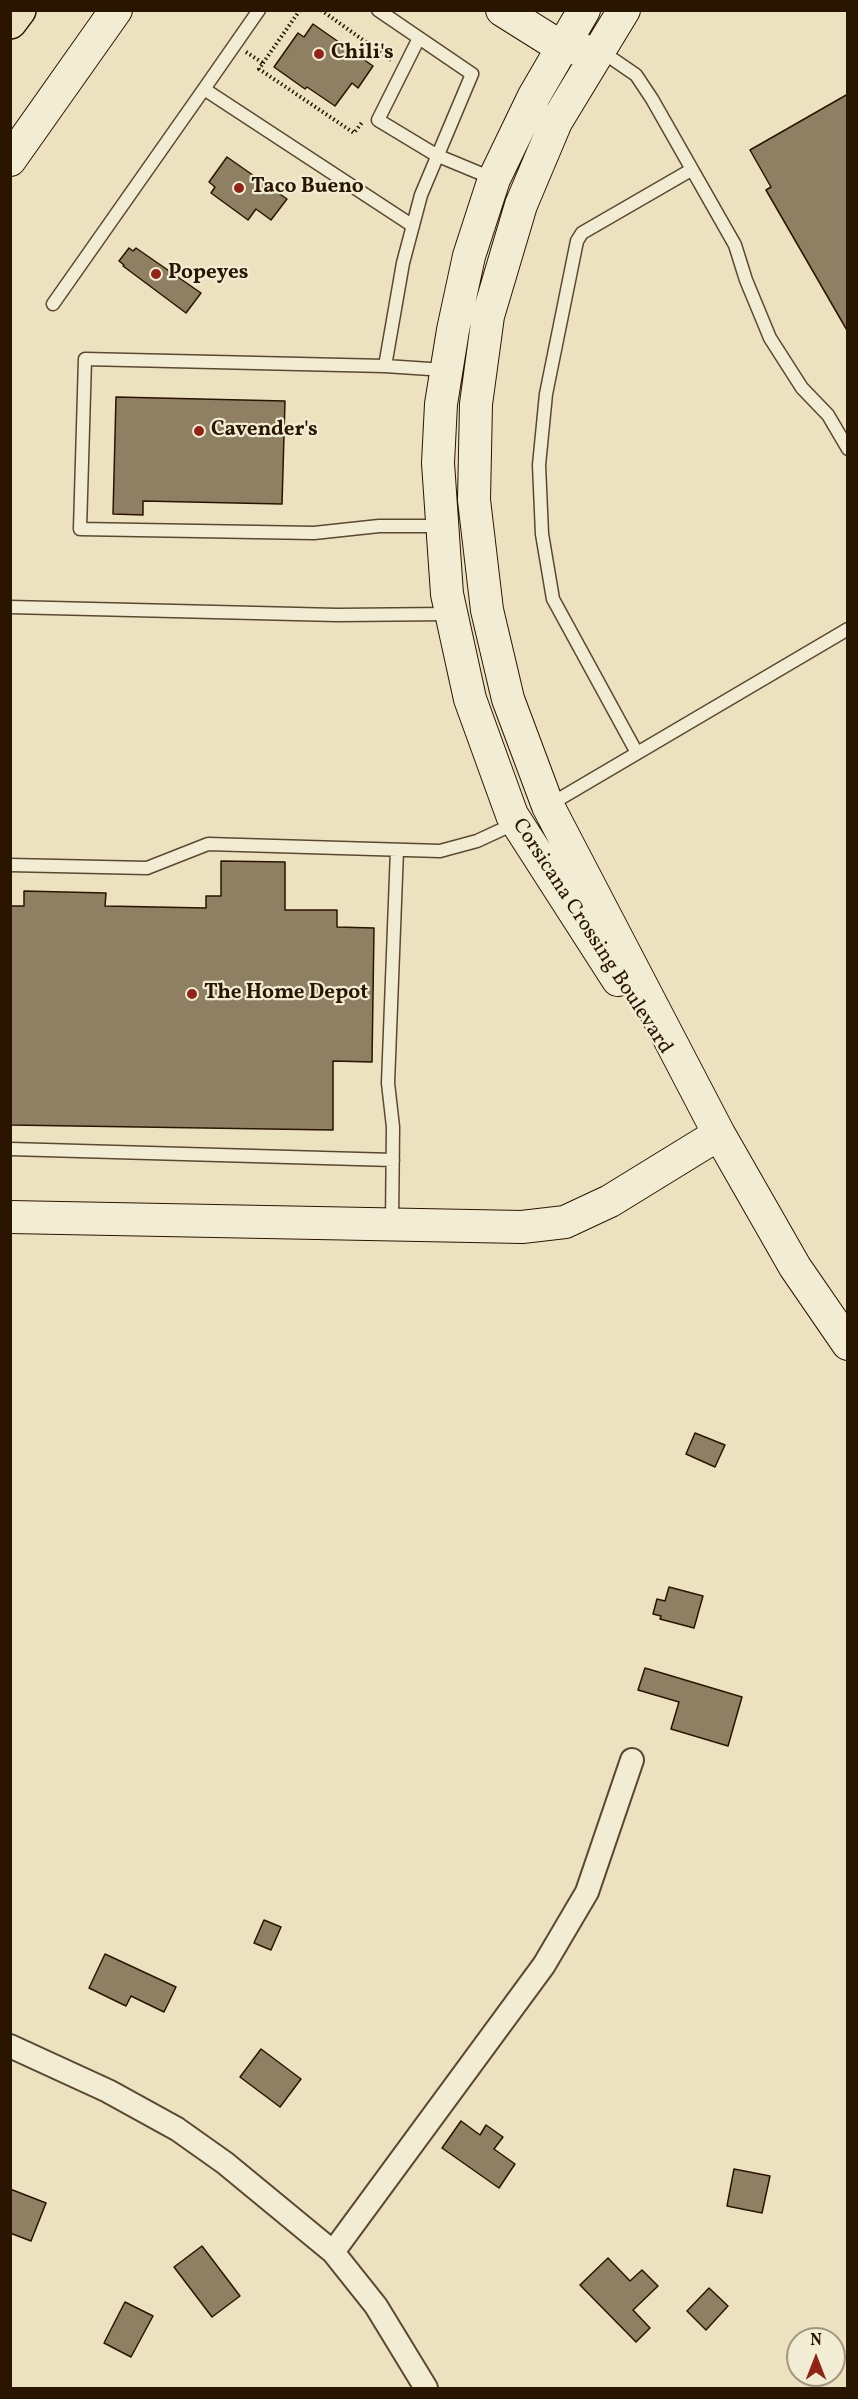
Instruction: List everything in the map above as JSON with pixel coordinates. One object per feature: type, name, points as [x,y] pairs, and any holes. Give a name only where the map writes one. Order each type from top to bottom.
[{"type":"highway","points":[[10,22],[19,10]]},
{"type":"street","points":[[10,160],[116,10]]},
{"type":"street","points":[[502,10],[561,47],[601,51]]},
{"type":"street","name":"Corsicana Crossing Boulevard","points":[[624,10],[556,122],[521,205],[488,316],[476,404],[474,500],[487,610],[508,699],[548,806],[719,1134],[795,1268],[848,1344]]},
{"type":"street","points":[[579,12],[601,51]]},
{"type":"street","name":"Corsicana Crossing Boulevard","points":[[579,12],[534,96],[494,179],[469,256],[453,330],[441,404],[438,463],[447,594],[470,699],[516,824],[719,1134]]},
{"type":"street","points":[[447,370],[480,375]]},
{"type":"street","points":[[516,824],[548,806]]},
{"type":"street","points":[[10,1217],[522,1227],[566,1222],[610,1201],[719,1134]]},
{"type":"street","points":[[333,2252],[544,1965],[587,1892],[632,1760]]},
{"type":"street","points":[[10,2046],[117,2095],[177,2129],[225,2163],[333,2252],[376,2306],[426,2388]]},
{"type":"lane","points":[[53,304],[260,10]]},
{"type":"lane","points":[[384,12],[472,74],[421,195],[403,263],[385,366]]},
{"type":"lane","points":[[419,38],[378,120],[436,155],[494,179]]},
{"type":"lane","points":[[601,51],[636,75],[735,245],[746,280],[770,338],[802,388],[828,415],[848,449]]},
{"type":"lane","points":[[204,89],[413,226]]},
{"type":"lane","points":[[637,753],[553,599],[542,534],[539,465],[543,418],[560,317],[577,241],[582,233],[691,170]]},
{"type":"lane","points":[[441,525],[379,526],[314,533],[80,529],[85,359],[385,366],[447,370]]},
{"type":"lane","points":[[10,607],[327,615],[451,614]]},
{"type":"lane","points":[[548,806],[848,629]]},
{"type":"lane","points":[[10,865],[147,867],[208,844],[441,850],[477,841],[516,824]]},
{"type":"lane","points":[[392,1225],[393,1127],[388,1083],[398,850]]},
{"type":"lane","points":[[10,1149],[393,1160]]},
{"type":"path","points":[[300,10],[259,69],[354,133],[365,118],[378,120]]},
{"type":"path","points":[[321,10],[404,70]]},
{"type":"path","points":[[235,45],[263,63]]},
{"type":"building","name":"Chili's","points":[[313,24],[373,66],[358,88],[352,83],[335,106],[307,87],[305,89],[274,67],[298,33],[304,37]]},
{"type":"building","points":[[848,94],[848,332],[766,190],[771,187],[750,150]]},
{"type":"building","points":[[227,157],[287,199],[271,220],[256,209],[248,220],[211,193],[215,187],[209,182]]},
{"type":"building","points":[[129,248],[133,251],[136,248],[201,293],[186,313],[123,266],[119,261]]},
{"type":"building","name":"Cavender's","points":[[116,397],[285,401],[282,504],[143,501],[143,515],[113,514]]},
{"type":"building","name":"The Home Depot","points":[[221,861],[285,862],[285,910],[337,910],[337,927],[374,928],[372,1062],[333,1061],[333,1130],[10,1125],[10,906],[24,906],[24,891],[106,893],[105,906],[206,908],[206,896],[221,896]]},
{"type":"building","points":[[695,1433],[725,1445],[715,1467],[686,1454]]},
{"type":"building","points":[[669,1587],[703,1596],[694,1628],[660,1619],[661,1616],[653,1614],[657,1599],[665,1601]]},
{"type":"building","points":[[645,1668],[742,1697],[728,1746],[671,1729],[679,1702],[638,1690]]},
{"type":"building","points":[[264,1920],[281,1927],[271,1950],[254,1943]]},
{"type":"building","points":[[105,1954],[176,1987],[164,2012],[131,1996],[126,2006],[89,1988]]},
{"type":"building","points":[[261,2049],[301,2079],[280,2107],[240,2077]]},
{"type":"building","points":[[461,2121],[480,2135],[486,2125],[503,2137],[494,2149],[515,2164],[499,2188],[442,2148]]},
{"type":"building","points":[[734,2169],[770,2176],[762,2213],[727,2206]]},
{"type":"building","points":[[10,2189],[46,2203],[31,2241],[10,2233]]},
{"type":"building","points":[[202,2246],[240,2296],[212,2317],[174,2267]]},
{"type":"building","points":[[608,2258],[630,2281],[642,2270],[658,2286],[633,2310],[650,2328],[636,2342],[580,2285]]},
{"type":"building","points":[[709,2288],[728,2306],[706,2330],[687,2311]]},
{"type":"building","points":[[125,2302],[153,2316],[131,2357],[104,2343]]},
{"type":"place","name":"Chili's","points":[[319,54]]},
{"type":"place","name":"Taco Bueno","points":[[239,188]]},
{"type":"place","name":"Popeyes","points":[[156,274]]},
{"type":"place","name":"Cavender's","points":[[199,431]]},
{"type":"place","name":"The Home Depot","points":[[192,994]]}]
